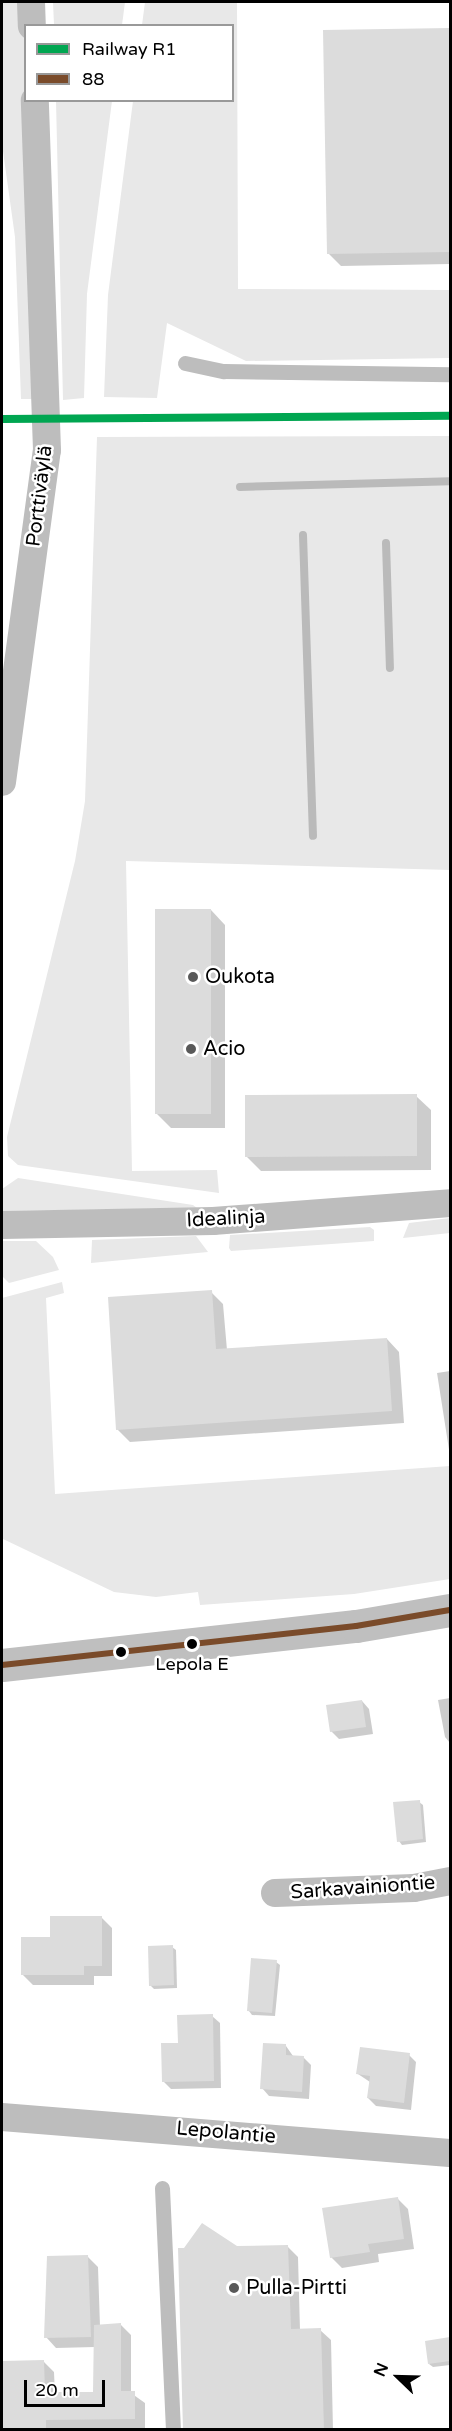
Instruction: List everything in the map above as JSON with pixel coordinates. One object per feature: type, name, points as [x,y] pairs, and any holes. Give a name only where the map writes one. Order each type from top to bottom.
[{"type":"main road","points":[[2,1665],[356,1626],[450,1610]]},
{"type":"street","points":[[31,2],[32,24]]},
{"type":"street","name":"Porttiväylä","points":[[2,782],[47,450],[34,102]]},
{"type":"street","name":"Idealinja","points":[[2,1225],[213,1221],[450,1203]]},
{"type":"street","name":"Sarkavainiontie","points":[[275,1893],[414,1888],[450,1881]]},
{"type":"street","name":"Lepolantie","points":[[2,2116],[450,2153]]},
{"type":"lane","points":[[185,363],[224,371],[450,374]]},
{"type":"lane","points":[[162,2188],[173,2430]]},
{"type":"shaded area","points":[[2,2],[23,2],[33,399],[21,399],[15,237],[2,144]]},
{"type":"shaded area","points":[[53,2],[125,2],[122,24],[54,24]]},
{"type":"shaded area","points":[[145,2],[237,2],[238,289],[450,290],[450,358],[246,361],[167,323],[157,398],[104,397],[108,295],[133,102],[234,102],[234,24],[142,24]]},
{"type":"shaded area","points":[[56,102],[112,102],[87,294],[84,398],[63,400]]},
{"type":"shaded area","points":[[450,436],[450,870],[126,861],[132,1171],[217,1170],[219,1193],[18,1165],[8,1156],[7,1137],[75,861],[85,801],[97,437]]},
{"type":"shaded area","points":[[18,1178],[193,1205],[197,1208],[2,1211],[2,1189]]},
{"type":"shaded area","points":[[450,1218],[450,1233],[403,1238],[409,1223]]},
{"type":"shaded area","points":[[370,1227],[374,1230],[374,1241],[231,1251],[229,1248],[230,1235]]},
{"type":"shaded area","points":[[196,1236],[208,1252],[91,1263],[92,1240]]},
{"type":"shaded area","points":[[2,1241],[36,1241],[53,1257],[59,1270],[9,1283],[2,1276]]},
{"type":"shaded area","points":[[62,1282],[64,1293],[46,1298],[55,1494],[450,1466],[450,1579],[354,1594],[200,1605],[198,1592],[156,1597],[114,1592],[3,1539],[2,1298]]},
{"type":"building","points":[[450,28],[450,252],[327,254],[323,30]]},
{"type":"building","points":[[155,909],[211,909],[211,1114],[155,1114]]},
{"type":"building","points":[[417,1094],[417,1156],[245,1157],[245,1095]]},
{"type":"building","points":[[212,1290],[216,1349],[387,1338],[392,1411],[116,1430],[108,1297]]},
{"type":"building","points":[[362,1700],[366,1727],[330,1732],[326,1705]]},
{"type":"building","points":[[420,1800],[423,1839],[397,1842],[393,1802]]},
{"type":"building","points":[[50,1916],[102,1916],[102,1966],[84,1966],[84,1975],[21,1975],[21,1937],[50,1937]]},
{"type":"building","points":[[173,1945],[174,1985],[149,1986],[148,1946]]},
{"type":"building","points":[[251,1958],[277,1960],[272,2013],[247,2011]]},
{"type":"building","points":[[213,2014],[214,2081],[162,2082],[161,2043],[178,2043],[177,2015]]},
{"type":"building","points":[[263,2043],[286,2044],[286,2055],[304,2056],[302,2092],[260,2089]]},
{"type":"building","points":[[360,2047],[410,2053],[404,2103],[367,2098],[370,2076],[356,2074]]},
{"type":"building","points":[[398,2197],[404,2239],[368,2244],[370,2252],[330,2258],[322,2208]]},
{"type":"building","name":"Pulla-Pirtti","points":[[202,2223],[237,2246],[288,2245],[291,2329],[321,2328],[324,2430],[183,2430],[178,2248],[184,2248]]},
{"type":"building","points":[[88,2255],[91,2337],[44,2338],[47,2256]]},
{"type":"building","points":[[121,2323],[121,2391],[135,2391],[135,2419],[46,2420],[46,2430],[2,2430],[2,2361],[44,2360],[45,2392],[93,2392],[94,2325]]},
{"type":"building","points":[[450,2337],[450,2361],[428,2364],[425,2341]]},
{"type":"waterway","points":[[240,487],[450,481]]},
{"type":"waterway","points":[[303,535],[313,836]]},
{"type":"waterway","points":[[386,543],[390,668]]},
{"type":"rail line","name":"R1","points":[[2,419],[450,416]]},
{"type":"transit line","name":"88","points":[[2,1665],[356,1626],[450,1610]]},
{"type":"place","name":"Oukota","points":[[193,977]]},
{"type":"place","name":"Acio","points":[[191,1049]]},
{"type":"place","name":"Lepola E","points":[[192,1644]]},
{"type":"place","name":"Pulla-Pirtti","points":[[234,2288]]}]
